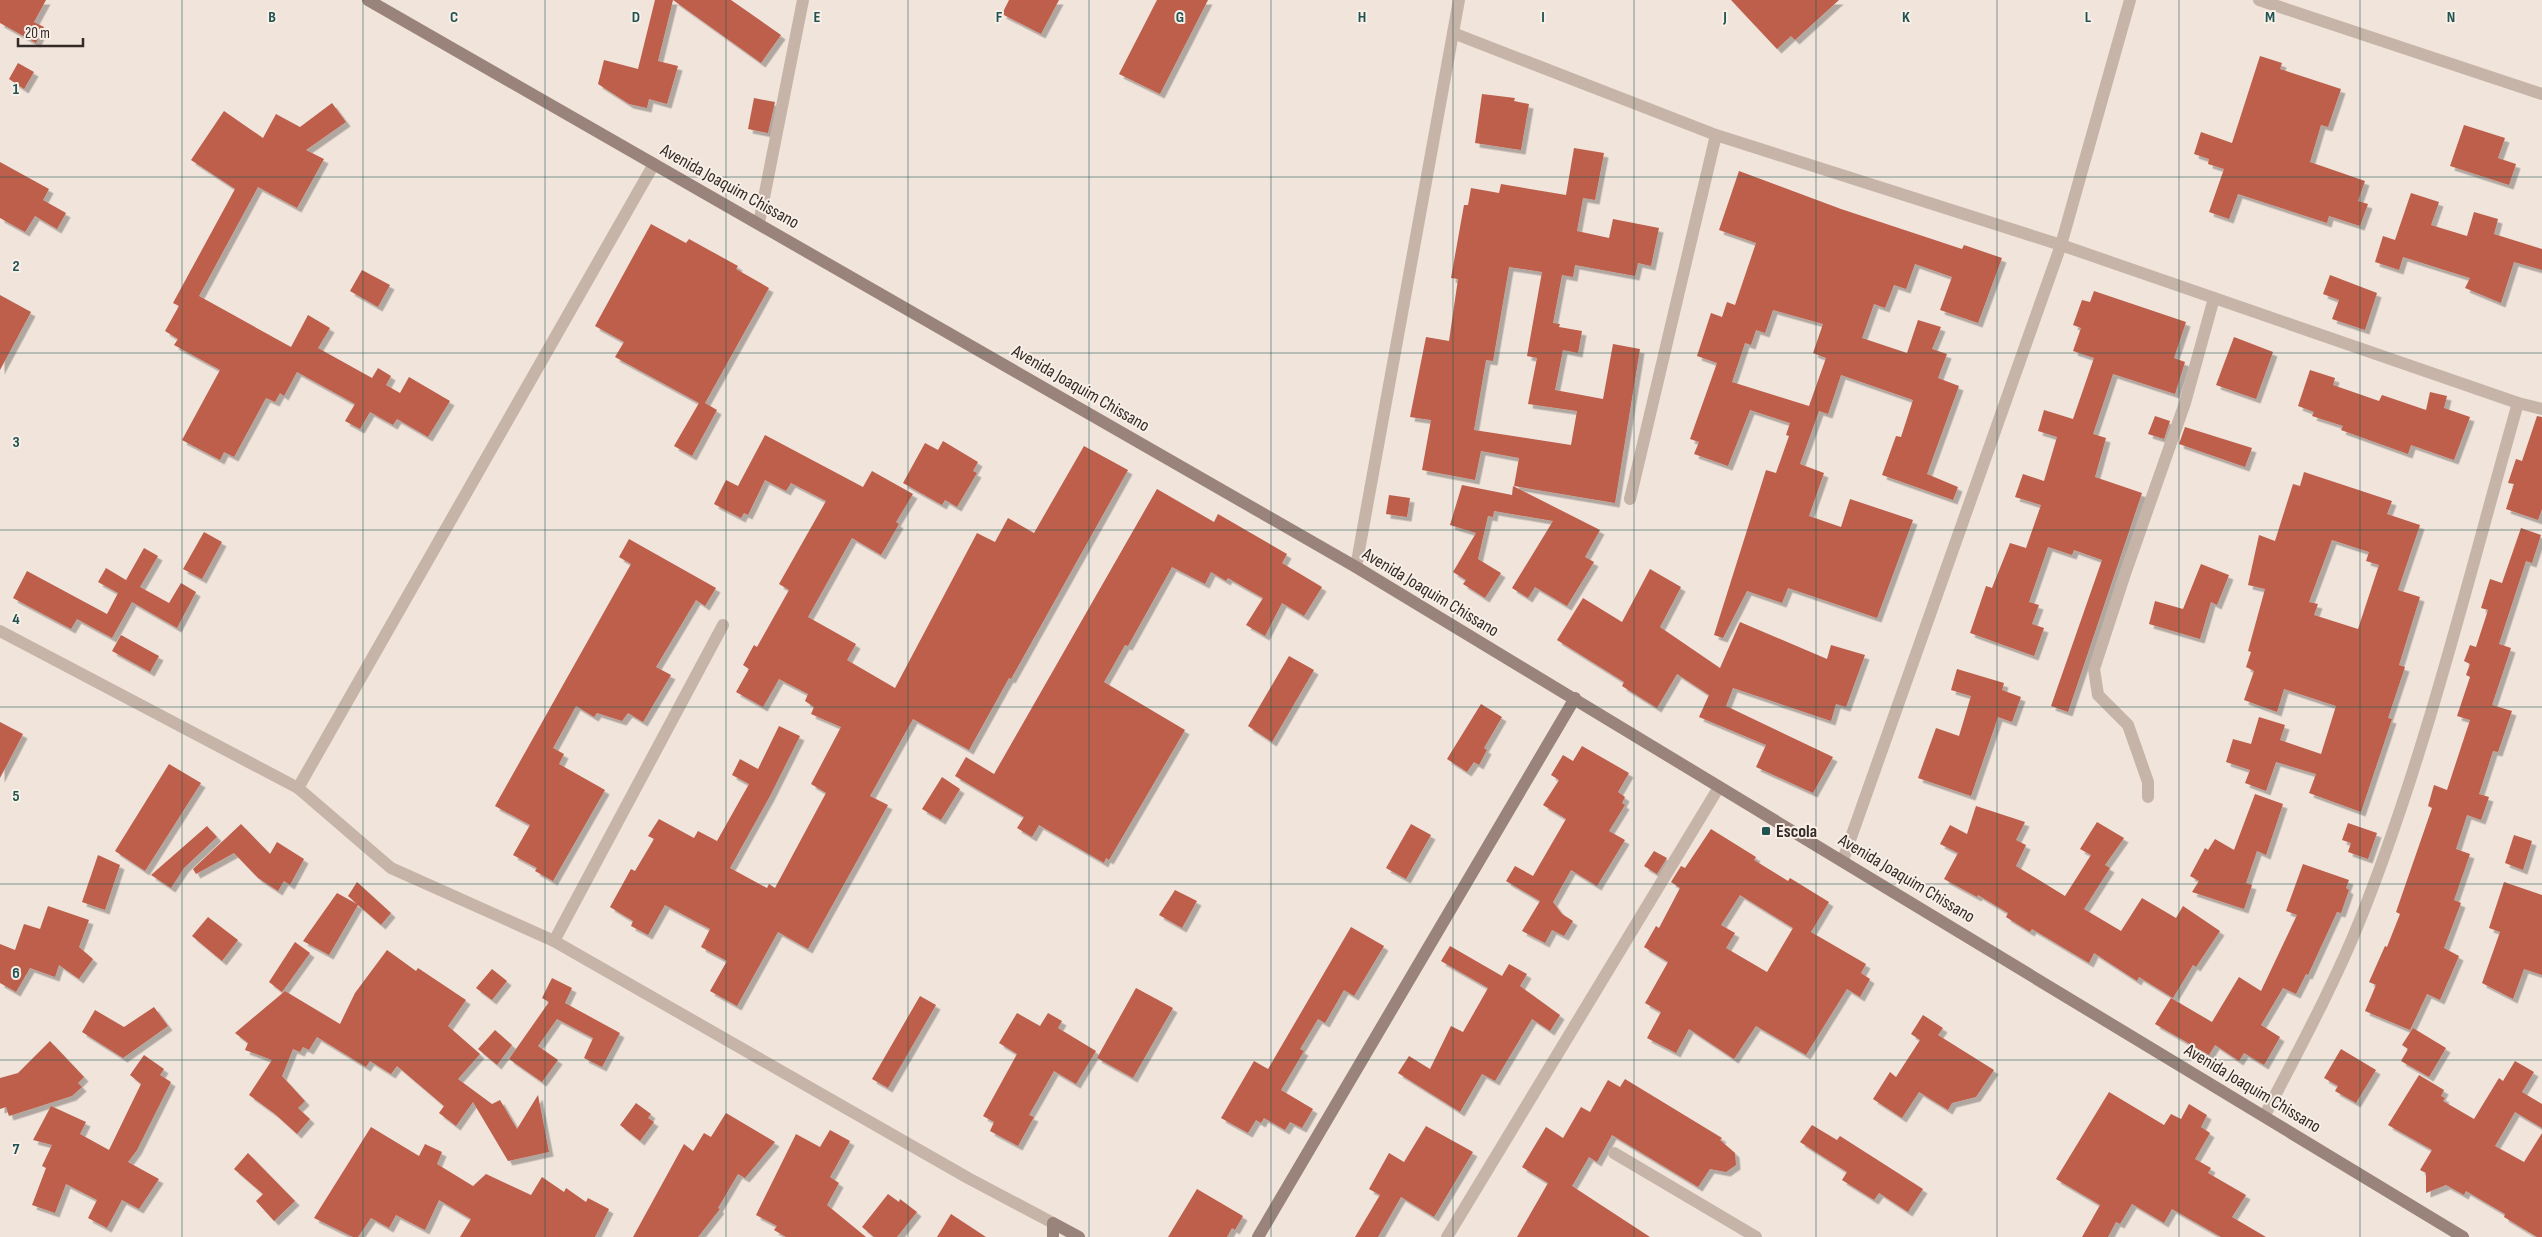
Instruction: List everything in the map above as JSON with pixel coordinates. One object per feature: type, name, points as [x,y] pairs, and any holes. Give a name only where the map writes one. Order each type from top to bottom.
[{"type":"street","name":"Avenida Joaquim Chissano","points":[[368,0],[1356,567],[2463,1237]]},
{"type":"street","points":[[759,223],[804,0]]},
{"type":"street","points":[[1356,567],[1459,0]]},
{"type":"street","points":[[1843,860],[2061,245],[2130,0]]},
{"type":"street","points":[[2259,0],[2542,94]]},
{"type":"street","points":[[1453,32],[1716,134],[2061,245],[2518,403],[2542,409]]},
{"type":"street","points":[[1630,499],[1716,134]]},
{"type":"street","points":[[298,788],[654,164]]},
{"type":"street","points":[[2148,797],[2148,782],[2128,725],[2098,695],[2094,669],[2185,403],[2214,298]]},
{"type":"street","points":[[2265,1116],[2327,994],[2360,920],[2412,778],[2518,403]]},
{"type":"street","points":[[554,941],[722,625]]},
{"type":"street","points":[[0,631],[298,788],[391,868],[554,941],[968,1178],[1079,1237]]},
{"type":"street","points":[[1258,1237],[1575,698]]},
{"type":"street","points":[[1447,1237],[1719,787]]},
{"type":"street","points":[[1614,1153],[1756,1237]]},
{"type":"street","points":[[1053,1224],[1053,1237]]},
{"type":"building","points":[[0,0],[46,0],[34,22],[44,27],[36,43],[0,23]]},
{"type":"building","points":[[655,0],[673,0],[658,61],[678,66],[667,104],[649,99],[647,108],[629,104],[598,84],[604,60],[638,69]]},
{"type":"building","points":[[673,0],[731,0],[781,35],[761,63]]},
{"type":"building","points":[[1009,0],[1059,0],[1041,34],[1002,14]]},
{"type":"building","points":[[1157,0],[1208,0],[1160,94],[1119,74]]},
{"type":"building","points":[[1731,0],[1839,0],[1795,40],[1791,36],[1777,49]]},
{"type":"building","points":[[2260,56],[2282,63],[2280,69],[2341,89],[2328,127],[2321,125],[2310,162],[2365,181],[2358,201],[2368,204],[2360,226],[2329,216],[2327,223],[2238,194],[2229,219],[2209,212],[2224,169],[2208,164],[2209,159],[2194,154],[2201,132],[2232,143]]},
{"type":"building","points":[[18,63],[34,72],[24,89],[9,79]]},
{"type":"building","points":[[1482,94],[1515,98],[1514,101],[1529,104],[1521,150],[1475,143]]},
{"type":"building","points":[[754,98],[775,102],[768,133],[748,129]]},
{"type":"building","points":[[332,103],[346,122],[306,150],[324,159],[297,208],[258,187],[199,296],[291,347],[308,315],[330,328],[318,348],[372,378],[378,368],[391,376],[386,385],[400,393],[409,377],[450,401],[428,437],[397,419],[393,425],[370,412],[360,429],[345,421],[355,404],[297,372],[284,396],[280,393],[275,402],[266,398],[234,457],[224,452],[220,460],[182,440],[220,370],[174,345],[178,339],[165,331],[179,306],[173,303],[235,189],[191,160],[224,111],[263,138],[276,114],[300,127]]},
{"type":"building","points":[[2464,125],[2505,138],[2498,158],[2516,164],[2509,185],[2450,166]]},
{"type":"building","points":[[1574,148],[1604,153],[1595,200],[1583,198],[1577,231],[1609,238],[1613,219],[1659,228],[1651,266],[1638,263],[1635,276],[1575,265],[1573,277],[1562,275],[1553,323],[1560,324],[1559,327],[1582,331],[1578,353],[1563,350],[1555,390],[1603,399],[1613,344],[1640,349],[1615,503],[1514,486],[1519,458],[1481,451],[1475,480],[1422,470],[1431,420],[1410,417],[1426,337],[1449,341],[1458,279],[1451,278],[1464,205],[1468,205],[1471,188],[1499,193],[1501,184],[1566,195]],"holes":[[[1509,267],[1542,272],[1527,356],[1537,358],[1528,404],[1577,411],[1571,445],[1474,430],[1486,360],[1493,361]]]},
{"type":"building","points":[[0,162],[49,189],[43,200],[66,213],[57,229],[35,216],[25,232],[0,218]]},
{"type":"building","points":[[1739,171],[1841,209],[1962,249],[1964,245],[2002,258],[1978,323],[1940,310],[1952,277],[1915,264],[1906,289],[1894,285],[1885,308],[1874,304],[1862,338],[1907,353],[1918,320],[1941,327],[1932,349],[1947,354],[1938,378],[1959,386],[1927,474],[1958,487],[1953,500],[1882,475],[1896,436],[1901,437],[1913,400],[1841,375],[1828,414],[1819,411],[1800,464],[1824,473],[1809,516],[1841,527],[1850,499],[1913,520],[1877,618],[1788,588],[1782,603],[1747,591],[1723,638],[1714,635],[1766,470],[1776,473],[1789,436],[1786,435],[1790,423],[1750,410],[1728,466],[1694,454],[1699,442],[1690,439],[1717,363],[1697,356],[1711,313],[1722,317],[1727,302],[1735,305],[1756,243],[1719,230]],"holes":[[[1773,310],[1823,324],[1813,353],[1826,358],[1809,406],[1732,382],[1745,343],[1751,345],[1756,330],[1765,333]]]},
{"type":"building","points":[[2411,193],[2439,202],[2431,225],[2467,236],[2474,212],[2498,219],[2494,234],[2542,249],[2542,270],[2514,262],[2501,303],[2465,288],[2470,278],[2403,257],[2399,270],[2375,262],[2383,236],[2395,240]]},
{"type":"building","points":[[651,224],[686,243],[689,239],[738,266],[736,269],[769,288],[705,403],[717,410],[692,456],[674,446],[699,403],[615,357],[624,342],[595,326]]},
{"type":"building","points":[[362,270],[390,285],[378,307],[350,291]]},
{"type":"building","points":[[2330,275],[2377,293],[2365,330],[2332,319],[2339,300],[2323,294]]},
{"type":"building","points":[[2094,291],[2186,322],[2174,358],[2185,362],[2175,394],[2113,374],[2093,434],[2106,438],[2095,477],[2142,493],[2068,712],[2051,706],[2102,560],[2074,550],[2072,555],[2048,547],[2029,602],[2039,605],[2032,624],[2044,628],[2034,656],[1970,633],[1986,586],[1992,588],[2010,543],[2026,548],[2041,505],[2015,497],[2023,474],[2044,481],[2057,437],[2038,431],[2044,410],[2073,419],[2094,358],[2073,351],[2081,328],[2073,325],[2082,300],[2090,302]]},
{"type":"building","points":[[0,295],[31,312],[0,370]]},
{"type":"building","points":[[2234,337],[2273,352],[2256,399],[2216,385]]},
{"type":"building","points":[[2310,370],[2335,378],[2333,385],[2379,401],[2382,395],[2426,410],[2430,392],[2447,396],[2444,408],[2470,417],[2454,460],[2411,445],[2408,454],[2341,430],[2343,426],[2312,416],[2314,412],[2298,406]]},
{"type":"building","points":[[2155,416],[2170,421],[2164,439],[2148,434]]},
{"type":"building","points":[[2537,416],[2542,417],[2542,509],[2538,520],[2506,509],[2514,484],[2508,483],[2516,459],[2522,461]]},
{"type":"building","points":[[2185,427],[2252,448],[2245,467],[2179,444]]},
{"type":"building","points":[[765,435],[863,487],[872,471],[913,494],[896,522],[899,524],[881,555],[852,538],[808,617],[856,644],[847,660],[895,688],[977,533],[995,542],[1008,518],[1034,533],[1084,446],[1128,470],[969,750],[913,719],[870,796],[888,805],[808,949],[778,932],[737,1006],[710,991],[727,961],[701,947],[710,929],[665,905],[648,935],[631,926],[633,921],[610,907],[631,869],[635,871],[654,839],[648,836],[659,819],[694,838],[698,831],[717,841],[749,784],[732,775],[740,759],[758,769],[779,726],[800,736],[770,796],[730,868],[767,888],[769,884],[775,888],[826,793],[811,784],[841,727],[811,714],[814,707],[805,701],[808,694],[779,679],[763,707],[736,692],[749,669],[743,665],[754,645],[757,647],[789,590],[779,584],[826,501],[791,483],[786,491],[765,480],[748,515],[744,513],[741,518],[714,504],[726,480],[738,486]]},
{"type":"building","points":[[943,441],[978,462],[973,471],[977,473],[957,507],[945,500],[942,505],[903,483],[925,443],[938,450]]},
{"type":"building","points":[[2304,472],[2392,501],[2387,514],[2420,525],[2398,590],[2420,597],[2399,665],[2405,667],[2388,718],[2392,719],[2361,812],[2309,793],[2316,774],[2276,762],[2266,791],[2245,783],[2250,770],[2226,762],[2233,739],[2251,744],[2259,717],[2285,725],[2280,740],[2321,754],[2336,706],[2284,689],[2277,712],[2244,700],[2254,671],[2246,667],[2251,652],[2248,651],[2265,589],[2248,585],[2259,535],[2275,541],[2293,484],[2300,486]],"holes":[[[2332,540],[2369,552],[2366,561],[2379,565],[2358,629],[2314,615],[2318,604],[2309,602]]]},
{"type":"building","points":[[1462,485],[1512,495],[1513,486],[1600,530],[1585,557],[1594,562],[1567,606],[1535,587],[1528,598],[1512,588],[1553,521],[1494,511],[1493,517],[1488,516],[1478,559],[1501,573],[1485,598],[1463,584],[1466,580],[1453,572],[1476,533],[1450,525]]},
{"type":"building","points":[[1157,489],[1214,522],[1218,514],[1287,554],[1282,563],[1322,587],[1304,616],[1282,603],[1265,636],[1246,625],[1263,598],[1228,578],[1226,581],[1211,572],[1205,584],[1172,567],[1128,646],[1125,645],[1104,682],[1185,730],[1109,860],[1106,858],[1104,863],[1039,825],[1032,837],[1017,828],[1024,817],[955,776],[966,757],[994,774]]},
{"type":"building","points":[[1389,495],[1410,498],[1407,517],[1386,514]]},
{"type":"building","points":[[2521,528],[2541,535],[2532,563],[2526,561],[2499,644],[2511,648],[2492,705],[2512,711],[2498,752],[2493,751],[2479,794],[2489,797],[2481,820],[2467,815],[2456,849],[2470,854],[2454,900],[2461,903],[2444,948],[2459,956],[2440,1000],[2427,994],[2410,1030],[2365,1011],[2376,985],[2369,982],[2385,946],[2387,947],[2400,914],[2396,912],[2432,808],[2428,806],[2434,785],[2447,790],[2470,720],[2457,716],[2470,677],[2466,675],[2470,664],[2464,661],[2470,645],[2476,647],[2488,610],[2481,608],[2490,579],[2502,583]]},
{"type":"building","points":[[204,532],[222,542],[202,579],[183,569]]},
{"type":"building","points":[[629,539],[716,588],[705,606],[696,600],[656,667],[671,675],[643,722],[628,713],[622,721],[597,713],[594,717],[576,706],[553,748],[564,754],[559,764],[605,790],[553,881],[535,871],[537,868],[513,855],[530,825],[495,806],[631,564],[619,557]]},
{"type":"building","points":[[144,548],[158,556],[140,587],[169,603],[181,583],[196,592],[177,628],[132,602],[112,638],[77,619],[71,629],[13,598],[27,571],[107,614],[118,593],[98,582],[106,568],[126,580]]},
{"type":"building","points":[[2201,564],[2229,575],[2217,605],[2211,602],[2200,639],[2149,624],[2155,601],[2183,609]]},
{"type":"building","points":[[1650,569],[1681,587],[1660,627],[1720,668],[1740,622],[1827,659],[1831,645],[1865,655],[1846,707],[1836,704],[1831,721],[1733,688],[1726,706],[1833,757],[1813,793],[1756,767],[1766,745],[1699,717],[1709,695],[1677,674],[1657,708],[1622,686],[1624,682],[1557,640],[1583,598],[1622,622]]},
{"type":"building","points":[[121,635],[159,656],[150,672],[112,651]]},
{"type":"building","points":[[1289,656],[1314,670],[1272,742],[1248,726]]},
{"type":"building","points":[[1957,669],[2004,683],[2002,690],[2021,697],[2012,722],[1998,717],[1971,796],[1918,778],[1936,728],[1959,736],[1971,696],[1951,690]]},
{"type":"building","points":[[1481,704],[1502,717],[1484,748],[1487,750],[1479,765],[1474,762],[1467,772],[1447,759]]},
{"type":"building","points":[[0,722],[23,734],[0,778]]},
{"type":"building","points":[[1582,746],[1629,773],[1618,792],[1625,797],[1622,803],[1625,805],[1609,831],[1625,840],[1597,886],[1571,870],[1553,902],[1562,914],[1573,921],[1564,936],[1552,930],[1545,943],[1522,931],[1540,901],[1506,881],[1515,866],[1533,876],[1566,819],[1543,805],[1559,780],[1551,775],[1563,755],[1573,761]]},
{"type":"building","points":[[169,764],[201,783],[145,871],[115,851]]},
{"type":"building","points":[[942,777],[960,789],[941,820],[922,809]]},
{"type":"building","points":[[2255,794],[2283,804],[2266,855],[2257,851],[2246,883],[2252,885],[2244,909],[2192,892],[2199,881],[2190,876],[2205,848],[2208,850],[2215,839],[2234,850]]},
{"type":"building","points":[[1976,806],[2025,822],[2016,840],[2026,845],[2016,866],[2065,896],[2091,855],[2080,849],[2097,822],[2124,838],[2105,865],[2110,868],[2084,909],[2121,931],[2142,898],[2176,918],[2183,906],[2220,931],[2196,967],[2193,965],[2173,998],[2139,977],[2137,981],[2094,953],[2089,963],[2032,929],[2030,932],[2006,917],[2008,913],[1978,895],[1977,897],[1944,879],[1958,853],[1940,844],[1950,825],[1967,834]]},
{"type":"building","points":[[2348,823],[2377,833],[2368,859],[2348,852],[2351,843],[2342,840]]},
{"type":"building","points":[[241,824],[270,854],[277,842],[304,859],[290,885],[284,881],[278,891],[258,878],[234,853],[196,874],[193,869]]},
{"type":"building","points":[[1411,824],[1431,835],[1406,879],[1386,868]]},
{"type":"building","points":[[207,826],[217,837],[184,868],[171,888],[151,875]]},
{"type":"building","points":[[1711,829],[1756,857],[1754,860],[1788,881],[1790,878],[1829,902],[1811,932],[1866,964],[1861,973],[1870,979],[1860,997],[1847,989],[1806,1055],[1756,1026],[1734,1059],[1689,1029],[1676,1053],[1647,1038],[1661,1012],[1645,1003],[1668,962],[1644,947],[1656,926],[1659,928],[1680,888],[1671,882],[1681,866],[1685,868]],"holes":[[[1740,895],[1793,928],[1767,972],[1726,948],[1735,933],[1721,925]]]},
{"type":"building","points":[[2514,835],[2532,841],[2523,870],[2505,863]]},
{"type":"building","points":[[1654,851],[1667,858],[1657,874],[1644,866]]},
{"type":"building","points":[[98,855],[120,865],[105,910],[82,902]]},
{"type":"building","points":[[2303,864],[2349,880],[2346,888],[2349,890],[2341,913],[2337,912],[2308,975],[2306,974],[2296,994],[2283,988],[2261,1025],[2280,1037],[2264,1065],[2244,1053],[2239,1061],[2215,1045],[2209,1055],[2155,1024],[2171,998],[2212,1022],[2239,977],[2261,991],[2297,915],[2286,911]]},
{"type":"building","points":[[357,882],[391,913],[381,925],[358,905],[329,955],[303,941],[337,893],[357,904],[348,896]]},
{"type":"building","points":[[2504,882],[2542,895],[2542,975],[2524,969],[2513,999],[2482,983],[2500,932],[2489,928]]},
{"type":"building","points":[[1175,890],[1197,901],[1182,928],[1159,915]]},
{"type":"building","points":[[48,906],[89,920],[79,947],[93,959],[79,979],[59,965],[55,977],[30,968],[16,992],[0,983],[0,944],[15,950],[24,924],[40,929]]},
{"type":"building","points":[[208,917],[238,940],[222,961],[192,936]]},
{"type":"building","points":[[1351,927],[1384,946],[1354,996],[1344,990],[1325,1023],[1318,1019],[1300,1049],[1304,1051],[1281,1090],[1313,1109],[1302,1128],[1290,1122],[1285,1130],[1264,1118],[1261,1123],[1256,1120],[1248,1133],[1221,1118],[1254,1061],[1268,1069]]},
{"type":"building","points":[[295,942],[310,953],[282,992],[269,982]]},
{"type":"building","points":[[1450,946],[1502,976],[1509,964],[1527,974],[1520,986],[1560,1015],[1550,1031],[1532,1019],[1495,1081],[1482,1074],[1460,1112],[1398,1073],[1409,1056],[1430,1069],[1451,1026],[1463,1032],[1488,988],[1441,961]]},
{"type":"building","points":[[387,950],[416,971],[418,968],[466,1000],[448,1026],[480,1054],[458,1079],[492,1104],[500,1100],[517,1129],[538,1095],[549,1152],[508,1161],[473,1102],[456,1126],[439,1113],[444,1106],[397,1066],[391,1074],[370,1061],[366,1067],[317,1037],[309,1050],[303,1047],[300,1052],[293,1049],[282,1076],[305,1101],[298,1108],[310,1119],[297,1134],[275,1114],[249,1095],[272,1060],[245,1050],[248,1043],[235,1033],[285,991],[340,1024],[355,993]]},
{"type":"building","points":[[492,969],[507,981],[492,1000],[476,988]]},
{"type":"building","points":[[552,978],[572,988],[565,1003],[620,1033],[602,1067],[584,1058],[593,1038],[557,1019],[538,1046],[558,1060],[542,1082],[509,1059],[549,1002],[542,998]]},
{"type":"building","points":[[1136,988],[1173,1008],[1133,1078],[1097,1058]]},
{"type":"building","points":[[920,996],[936,1005],[888,1088],[872,1079]]},
{"type":"building","points":[[154,1007],[168,1026],[123,1058],[82,1032],[95,1010],[124,1027]]},
{"type":"building","points":[[1017,1013],[1040,1026],[1048,1013],[1062,1021],[1058,1028],[1096,1051],[1076,1084],[1054,1071],[1029,1115],[1034,1117],[1018,1146],[990,1131],[994,1122],[983,1116],[1017,1054],[999,1043]]},
{"type":"building","points":[[1923,1015],[1943,1028],[1938,1035],[1994,1070],[1976,1097],[1952,1103],[1948,1110],[1919,1092],[1902,1118],[1873,1099],[1890,1072],[1896,1077],[1920,1040],[1911,1034]]},
{"type":"building","points":[[2413,1028],[2446,1048],[2429,1077],[2401,1061],[2408,1049],[2402,1045]]},
{"type":"building","points":[[495,1030],[512,1045],[497,1065],[478,1049]]},
{"type":"building","points":[[50,1041],[84,1077],[78,1083],[82,1087],[72,1096],[9,1116],[6,1107],[0,1109],[0,1078],[18,1073]]},
{"type":"building","points":[[2341,1049],[2376,1070],[2356,1103],[2335,1091],[2338,1086],[2324,1078]]},
{"type":"building","points":[[144,1055],[164,1069],[160,1075],[171,1082],[137,1150],[128,1162],[159,1179],[139,1209],[122,1200],[107,1228],[88,1218],[97,1200],[66,1184],[55,1213],[32,1205],[46,1168],[42,1166],[52,1145],[33,1140],[51,1106],[86,1122],[80,1134],[109,1150],[141,1084],[130,1075]]},
{"type":"building","points":[[2515,1061],[2534,1072],[2522,1092],[2542,1104],[2542,1128],[2515,1112],[2495,1146],[2524,1162],[2542,1133],[2542,1237],[2537,1237],[2504,1217],[2505,1214],[2466,1191],[2464,1195],[2446,1185],[2426,1193],[2426,1173],[2420,1170],[2432,1150],[2388,1125],[2419,1075],[2444,1090],[2441,1096],[2445,1098],[2443,1101],[2474,1119],[2499,1078],[2503,1081]]},
{"type":"building","points":[[1625,1079],[1722,1138],[1720,1140],[1735,1153],[1736,1165],[1726,1172],[1710,1169],[1698,1187],[1612,1135],[1597,1162],[1589,1157],[1572,1186],[1650,1237],[1517,1237],[1548,1183],[1522,1167],[1546,1127],[1563,1138],[1581,1107],[1590,1112],[1608,1080],[1620,1087]]},
{"type":"building","points":[[2109,1092],[2164,1125],[2171,1114],[2181,1119],[2189,1104],[2207,1115],[2201,1127],[2210,1133],[2195,1159],[2211,1168],[2208,1173],[2246,1195],[2232,1217],[2266,1237],[2221,1237],[2172,1209],[2164,1223],[2132,1204],[2120,1224],[2116,1222],[2108,1237],[2082,1237],[2100,1205],[2056,1179]]},
{"type":"building","points":[[636,1103],[651,1114],[648,1118],[654,1122],[640,1141],[620,1125]]},
{"type":"building","points":[[726,1113],[775,1142],[745,1178],[738,1174],[718,1208],[720,1209],[698,1237],[633,1237],[684,1144],[693,1151],[704,1133],[711,1137]]},
{"type":"building","points":[[1812,1125],[1837,1140],[1840,1136],[1923,1189],[1908,1212],[1879,1193],[1874,1200],[1842,1180],[1847,1172],[1800,1142]]},
{"type":"building","points":[[1426,1126],[1473,1152],[1434,1217],[1401,1197],[1378,1237],[1355,1237],[1380,1195],[1369,1189],[1389,1153],[1404,1162]]},
{"type":"building","points":[[371,1127],[419,1156],[425,1144],[442,1152],[437,1164],[473,1186],[486,1174],[531,1195],[542,1177],[564,1192],[566,1188],[586,1202],[588,1198],[609,1209],[595,1237],[460,1237],[471,1219],[439,1200],[425,1230],[396,1215],[389,1228],[371,1218],[358,1237],[353,1237],[314,1218]]},
{"type":"building","points":[[830,1130],[850,1141],[830,1177],[839,1183],[827,1205],[866,1237],[786,1237],[774,1230],[777,1226],[756,1215],[796,1134],[820,1147]]},
{"type":"building","points":[[248,1153],[295,1201],[274,1221],[256,1201],[263,1194],[234,1169]]},
{"type":"building","points":[[1197,1189],[1243,1216],[1235,1230],[1232,1228],[1227,1237],[1168,1237]]},
{"type":"building","points":[[888,1194],[899,1202],[900,1199],[917,1212],[897,1237],[874,1237],[862,1227]]},
{"type":"building","points":[[951,1214],[986,1237],[937,1237]]},
{"type":"place","name":"Escola","points":[[1766,831]]}]
